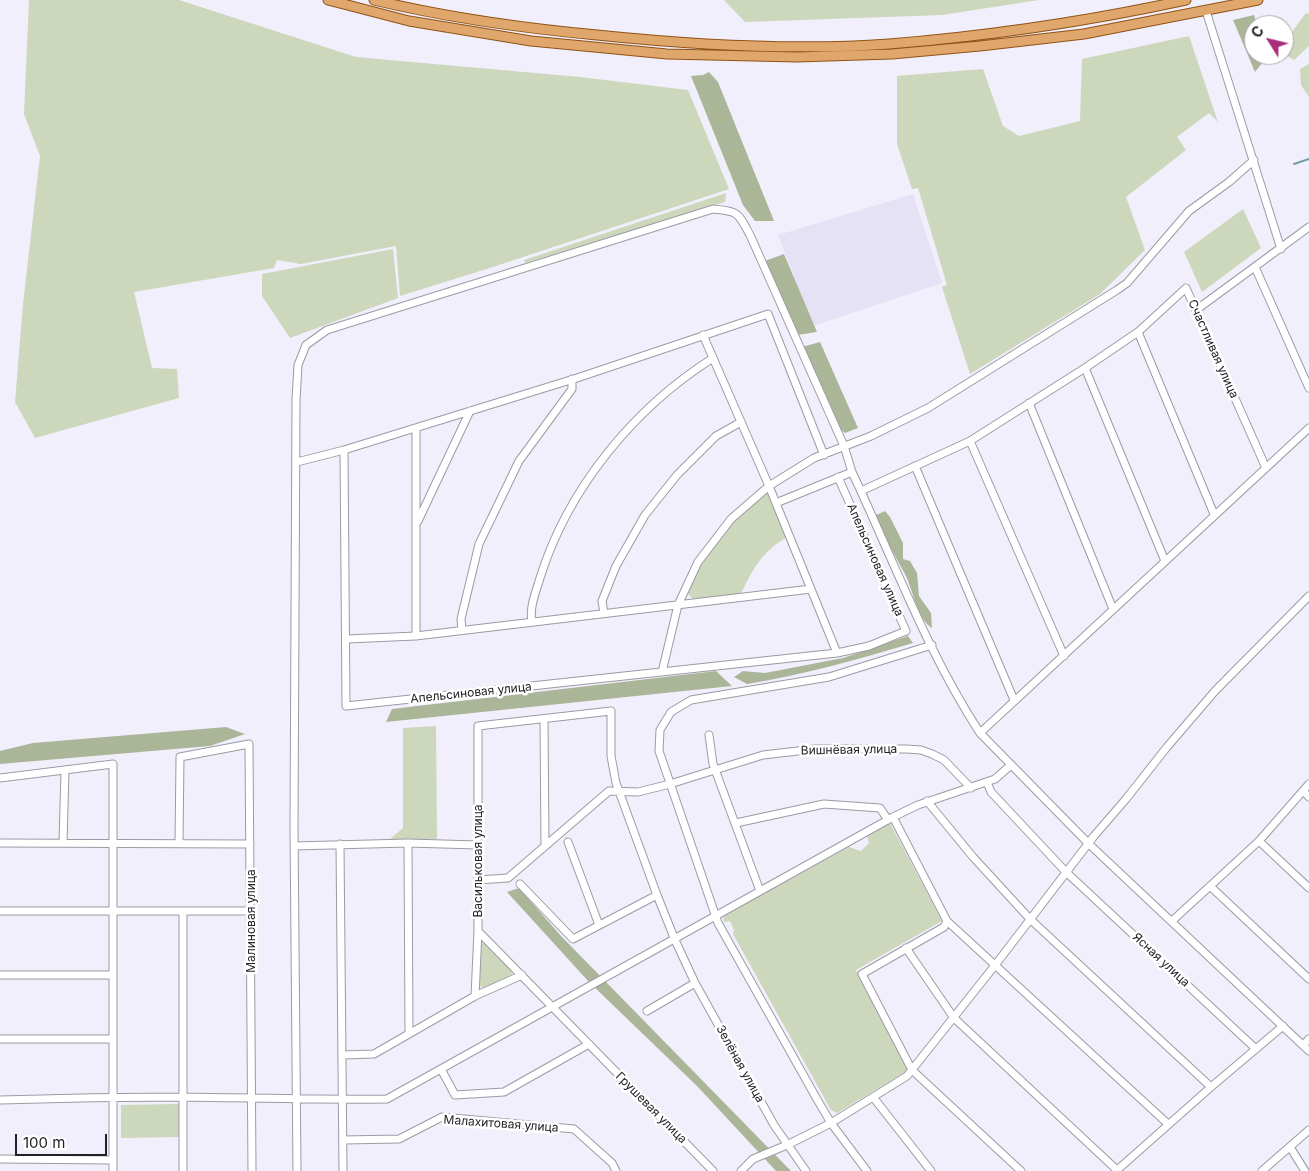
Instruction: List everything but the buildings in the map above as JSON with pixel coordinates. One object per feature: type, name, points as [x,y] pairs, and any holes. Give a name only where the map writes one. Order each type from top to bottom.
[{"type":"main road","points":[[328,0],[409,21],[531,41],[667,54],[797,57],[892,54],[1084,34],[1258,0]]},
{"type":"main road","points":[[374,0],[459,19],[530,29],[734,46],[797,47],[888,44],[977,35],[1064,22],[1186,0]]},
{"type":"main road","points":[[603,48],[605,36]]},
{"type":"street","points":[[1206,11],[1281,249]]},
{"type":"street","points":[[662,672],[678,605],[698,562],[732,520],[769,486],[814,458],[897,425],[928,408],[1117,290],[1127,283],[1189,211],[1254,160]]},
{"type":"street","points":[[297,1171],[294,846],[296,400],[298,365],[306,345],[327,330],[713,209],[728,210],[738,214],[748,232],[844,446],[852,472],[932,645],[980,733],[1089,844],[1309,1051]]},
{"type":"street","points":[[1196,310],[1308,230]]},
{"type":"street","points":[[1256,267],[1309,388]]},
{"type":"street","name":"Счастливая улица","points":[[861,491],[970,440],[1085,368],[1138,332],[1186,288],[1266,468]]},
{"type":"street","points":[[297,462],[344,450],[572,380],[768,314],[824,455]]},
{"type":"street","points":[[1138,332],[1214,514]]},
{"type":"street","points":[[703,335],[769,486],[837,653]]},
{"type":"street","points":[[532,622],[531,615],[534,600],[546,558],[575,499],[612,446],[646,411],[694,370],[713,358]]},
{"type":"street","points":[[1085,368],[1165,561]]},
{"type":"street","points":[[462,630],[461,619],[479,544],[519,461],[572,389],[572,380]]},
{"type":"street","points":[[1029,403],[1113,609]]},
{"type":"street","points":[[416,524],[470,411]]},
{"type":"street","points":[[604,614],[602,601],[616,566],[645,515],[677,475],[716,436],[741,422]]},
{"type":"street","points":[[416,428],[416,636]]},
{"type":"street","points":[[980,733],[1214,514],[1309,428]]},
{"type":"street","points":[[970,440],[1064,656]]},
{"type":"street","name":"Апельсиновая улица","points":[[344,450],[347,639],[346,706],[837,653],[869,646],[906,632],[838,477]]},
{"type":"street","points":[[915,466],[1014,700]]},
{"type":"street","points":[[776,503],[852,472]]},
{"type":"street","points":[[347,639],[416,636],[811,589]]},
{"type":"street","points":[[741,1171],[753,1159],[787,1145],[831,1123],[907,1076],[1094,836],[1167,747],[1215,691],[1309,596]]},
{"type":"street","points":[[867,1171],[831,1123],[718,923],[659,751],[660,730],[671,712],[691,700],[829,677],[932,645]]},
{"type":"street","points":[[478,880],[508,878],[609,791],[620,791],[611,756],[611,711],[544,719],[545,846]]},
{"type":"street","name":"Васильковая улица","points":[[475,996],[478,931],[478,726],[544,719]]},
{"type":"street","points":[[708,735],[713,764],[760,891]]},
{"type":"street","name":"Малиновая улица","points":[[179,844],[180,757],[249,744],[252,1171]]},
{"type":"street","name":"Вишнёвая улица","points":[[620,791],[638,792],[670,784],[763,755],[815,749],[906,748],[932,754],[944,760],[971,788]]},
{"type":"street","points":[[0,778],[113,764],[113,1171]]},
{"type":"street","points":[[0,1100],[113,1097],[297,1100],[387,1099],[675,940],[890,818],[928,801],[995,779],[1011,765]]},
{"type":"street","points":[[63,843],[65,771]]},
{"type":"street","points":[[987,782],[991,792],[1066,872]]},
{"type":"street","points":[[1172,921],[1259,841],[1309,784]]},
{"type":"street","name":"Зелёная улица","points":[[620,791],[657,895],[695,983],[774,1125],[806,1171]]},
{"type":"street","points":[[1303,791],[1309,797]]},
{"type":"street","points":[[928,801],[973,856],[1030,919],[1211,1087]]},
{"type":"street","points":[[736,823],[824,804],[880,808],[890,818],[947,921],[1168,1124]]},
{"type":"street","points":[[1259,841],[1309,888]]},
{"type":"street","points":[[568,842],[600,925]]},
{"type":"street","points":[[0,843],[250,844]]},
{"type":"street","points":[[294,846],[408,843],[478,845]]},
{"type":"street","points":[[408,843],[409,1034]]},
{"type":"street","points":[[340,844],[343,1171]]},
{"type":"street","name":"Ясная улица","points":[[1066,872],[1256,1048]]},
{"type":"street","points":[[520,884],[572,939],[657,895]]},
{"type":"street","points":[[1210,886],[1309,979]]},
{"type":"street","points":[[0,911],[251,911]]},
{"type":"street","points":[[183,911],[183,1171]]},
{"type":"street","points":[[947,921],[944,927],[862,974],[912,1070],[1021,1171]]},
{"type":"street","name":"Грушевая улица","points":[[478,931],[714,1171]]},
{"type":"street","points":[[906,948],[954,1018],[1116,1171],[1283,1026]]},
{"type":"street","points":[[0,976],[114,974]]},
{"type":"street","points":[[342,1055],[374,1054],[475,996],[522,975]]},
{"type":"street","points":[[647,1010],[695,983]]},
{"type":"street","points":[[0,1039],[113,1039]]},
{"type":"street","points":[[1303,1045],[1309,1039]]},
{"type":"street","points":[[441,1069],[455,1095],[504,1092],[589,1044]]},
{"type":"street","points":[[873,1097],[931,1171]]},
{"type":"street","name":"Малахитовая улица","points":[[343,1140],[398,1139],[442,1117],[574,1129],[612,1163],[616,1171]]},
{"type":"street","points":[[1262,1171],[1309,1130]]},
{"type":"street","points":[[1290,1147],[1305,1171]]},
{"type":"street","points":[[0,1160],[113,1160]]},
{"type":"shaded area","points":[[913,194],[942,283],[813,326],[778,235]]},
{"type":"green space","points":[[29,0],[179,0],[356,57],[580,77],[688,90],[729,189],[400,296],[396,246],[301,264],[277,260],[274,268],[134,292],[152,368],[177,369],[179,398],[35,438],[15,402],[23,304],[40,156],[24,114]]},
{"type":"green space","points":[[724,0],[1039,0],[942,15],[745,22]]},
{"type":"green space","points":[[1309,13],[1309,46],[1294,60],[1294,29],[1305,14]]},
{"type":"green space","points":[[1244,17],[1244,46],[1233,20]]},
{"type":"green space","points":[[1189,36],[1218,122],[1209,113],[1177,137],[1186,150],[1126,197],[1145,250],[1100,294],[970,374],[942,287],[947,285],[918,188],[912,189],[897,144],[897,76],[983,69],[1003,126],[1019,136],[1080,121],[1082,59]]},
{"type":"green space","points":[[1309,64],[1309,97],[1301,85],[1300,69]]},
{"type":"green space","points":[[1252,65],[1261,65],[1255,72]]},
{"type":"green space","points":[[709,72],[718,82],[774,221],[755,221],[743,205],[691,76],[703,75]]},
{"type":"green space","points":[[726,193],[725,202],[525,263],[524,260]]},
{"type":"green space","points":[[1243,209],[1261,248],[1202,292],[1184,252]]},
{"type":"green space","points":[[393,249],[398,298],[290,338],[262,296],[262,274]]},
{"type":"green space","points":[[784,254],[817,332],[797,335],[762,262]]},
{"type":"green space","points":[[820,342],[858,428],[845,433],[833,423],[802,347]]},
{"type":"green space","points":[[762,494],[770,494],[788,537],[765,554],[750,576],[741,594],[693,599],[686,592],[697,569],[722,533]]},
{"type":"green space","points":[[885,511],[903,543],[903,559],[910,561],[917,573],[919,596],[931,613],[932,628],[919,612],[906,576],[874,516]]},
{"type":"green space","points":[[908,636],[913,643],[810,671],[747,684],[734,677],[743,671],[765,673],[843,658]]},
{"type":"green space","points":[[716,671],[732,686],[386,722],[392,709]]},
{"type":"green space","points":[[436,726],[437,839],[390,839],[403,828],[403,728]]},
{"type":"green space","points":[[226,727],[245,734],[210,746],[0,764],[0,751],[33,743]]},
{"type":"green space","points":[[890,823],[942,921],[856,970],[908,1070],[837,1113],[831,1110],[733,934],[734,930],[730,921],[724,922],[723,916],[849,847],[861,851],[869,843],[867,836]]},
{"type":"green space","points":[[519,888],[561,936],[791,1171],[776,1171],[698,1087],[589,982],[507,892]]},
{"type":"green space","points":[[482,943],[487,943],[513,971],[511,975],[485,989],[479,984],[479,947]]},
{"type":"green space","points":[[179,1104],[180,1137],[121,1138],[121,1105]]},
{"type":"waterway","points":[[1294,164],[1309,159]]}]
